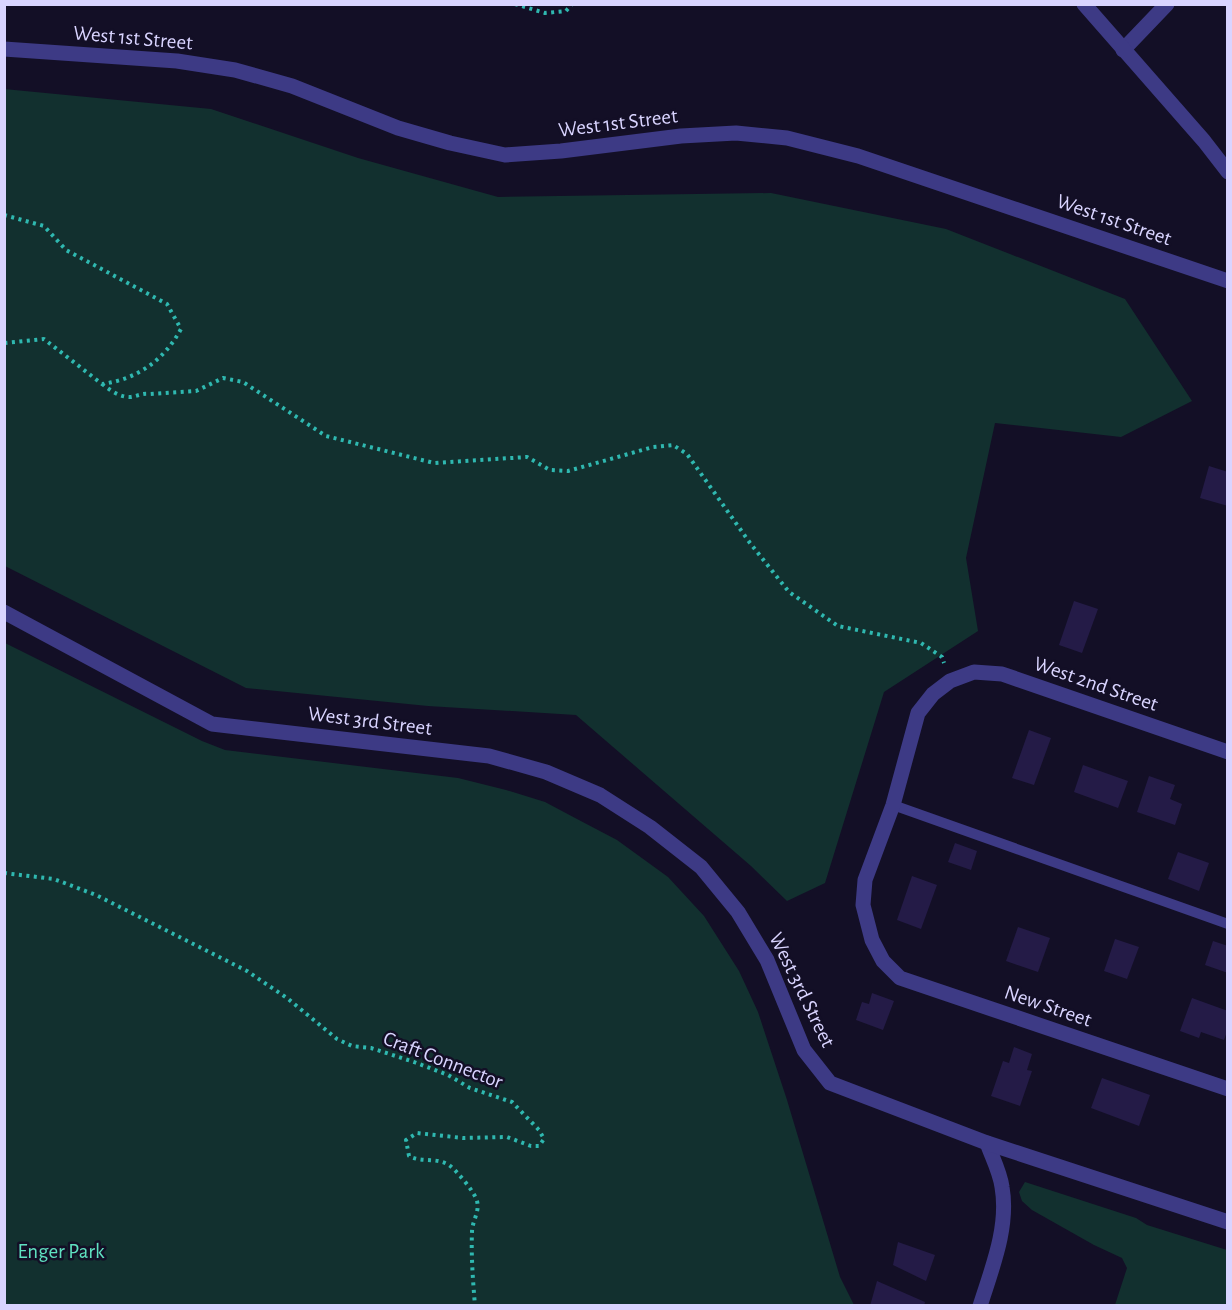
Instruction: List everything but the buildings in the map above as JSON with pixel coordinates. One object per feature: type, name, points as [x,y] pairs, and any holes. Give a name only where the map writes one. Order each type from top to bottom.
[{"type":"street","points":[[1084,4],[1204,141],[1227,172]]},
{"type":"street","points":[[1123,50],[1167,4]]},
{"type":"street","name":"West 1st Street","points":[[4,49],[177,61],[235,70],[292,86],[398,128],[450,143],[505,155],[561,151],[681,136],[736,133],[787,138],[858,156],[1227,281]]},
{"type":"street","name":"West 3rd Street","points":[[4,612],[212,724],[489,756],[546,772],[600,795],[650,827],[701,867],[738,912],[767,960],[804,1050],[830,1083],[987,1143],[1227,1222]]},
{"type":"street","name":"West 2nd Street","points":[[950,681],[974,672],[1002,674],[1227,752]]},
{"type":"street","name":"New Street","points":[[950,681],[933,694],[918,713],[893,805],[865,880],[863,905],[872,940],[883,961],[900,978],[1227,1089]]},
{"type":"street","points":[[980,1305],[998,1251],[1004,1210],[1002,1186],[987,1143]]},
{"type":"lane","points":[[893,805],[1227,924]]},
{"type":"path","points":[[515,4],[546,13],[566,11],[572,4]]},
{"type":"path","points":[[4,215],[44,226],[66,250],[167,304],[174,314],[181,329],[171,346],[150,366],[123,381],[102,384]]},
{"type":"path","points":[[4,343],[44,339],[115,393],[129,397],[142,393],[196,391],[223,378],[243,382],[326,436],[434,463],[527,457],[550,470],[568,471],[653,447],[673,445],[687,454],[750,543],[789,592],[838,626],[921,642],[942,657],[950,681]]},
{"type":"path","name":"Craft Connector","points":[[4,873],[54,879],[96,896],[247,971],[286,998],[337,1039],[352,1046],[371,1048],[414,1062],[448,1075],[470,1088],[512,1102],[539,1130],[544,1139],[539,1146],[531,1146],[507,1137],[463,1138],[417,1133],[406,1140],[409,1156],[418,1160],[436,1160],[448,1164],[460,1175],[477,1200],[478,1212],[472,1229],[475,1305]]},
{"type":"green space","points":[[4,89],[211,109],[358,158],[498,197],[771,193],[946,229],[1125,299],[1192,401],[1121,437],[995,423],[966,558],[978,631],[884,692],[825,883],[787,901],[751,866],[576,715],[428,706],[246,688],[5,566]]},
{"type":"green space","name":"Enger Park","points":[[5,643],[202,741],[225,750],[458,778],[545,802],[617,840],[668,877],[704,916],[739,971],[758,1012],[840,1277],[854,1305],[5,1305]]},
{"type":"green space","points":[[1025,1182],[1136,1218],[1147,1225],[1227,1250],[1227,1305],[1115,1305],[1127,1268],[1122,1258],[1032,1210],[1022,1201],[1019,1192]]}]
